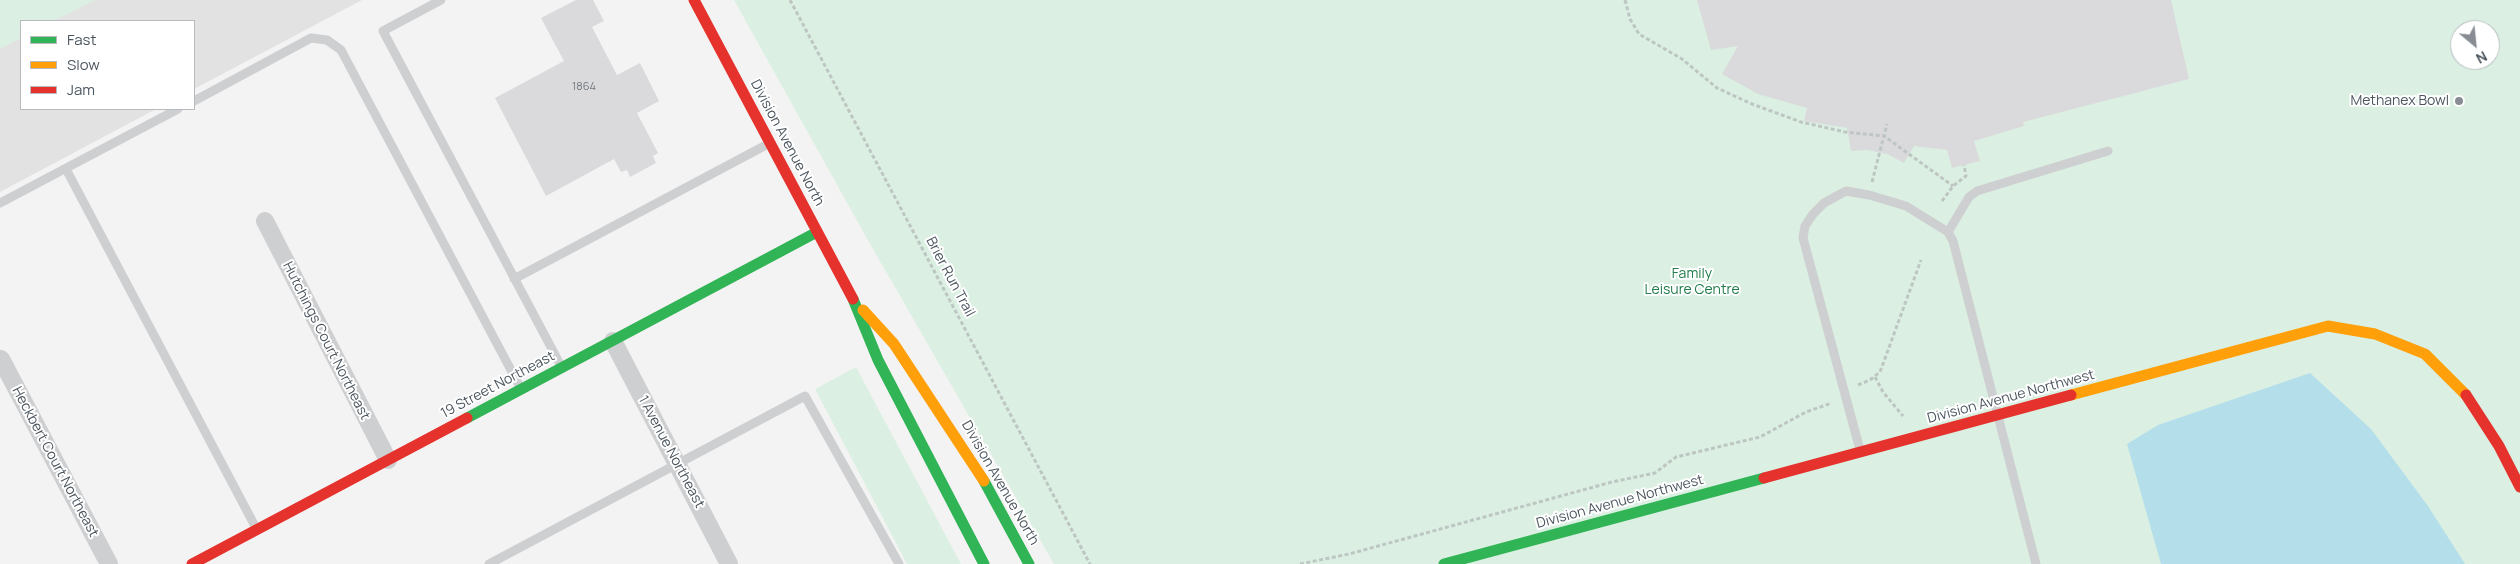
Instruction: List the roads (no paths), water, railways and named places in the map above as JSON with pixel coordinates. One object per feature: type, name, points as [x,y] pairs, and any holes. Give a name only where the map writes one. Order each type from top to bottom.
[{"type":"street","name":"Division Avenue North","points":[[694,0],[853,300],[895,395],[984,564]]},
{"type":"street","name":"Hutchings Court Northeast","points":[[265,221],[388,460]]},
{"type":"street","name":"19 Street Northeast","points":[[192,564],[818,232]]},
{"type":"street","name":"Division Avenue North","points":[[853,300],[894,344],[955,434],[986,484],[1029,564]]},
{"type":"street","name":"Division Avenue Northwest","points":[[1444,564],[2328,326],[2375,334],[2425,354],[2465,394],[2499,446],[2520,487]]},
{"type":"street","name":"1 Avenue Northeast","points":[[613,341],[729,564]]},
{"type":"street","name":"Heckbert Court Northeast","points":[[1,359],[109,564]]},
{"type":"lane","points":[[441,0],[383,31],[562,368]]},
{"type":"lane","points":[[195,100],[311,38],[327,40],[342,50],[521,390]]},
{"type":"lane","points":[[0,203],[176,110]]},
{"type":"lane","points":[[514,279],[770,143]]},
{"type":"lane","points":[[1948,232],[1969,197],[1977,192],[2108,151]]},
{"type":"lane","points":[[66,168],[257,530]]},
{"type":"lane","points":[[1861,453],[1803,238],[1805,226],[1813,214],[1824,203],[1846,191],[1869,194],[1906,206],[1948,232],[1953,240],[2036,564]]},
{"type":"lane","points":[[489,564],[805,396],[899,564]]},
{"type":"water","points":[[2310,373],[2371,429],[2428,506],[2465,564],[2161,564],[2127,444],[2158,425]]},
{"type":"place","name":"Methanex Bowl","points":[[2459,101]]},
{"type":"park label","name":"Family Leisure Centre","points":[[1692,282]]}]
